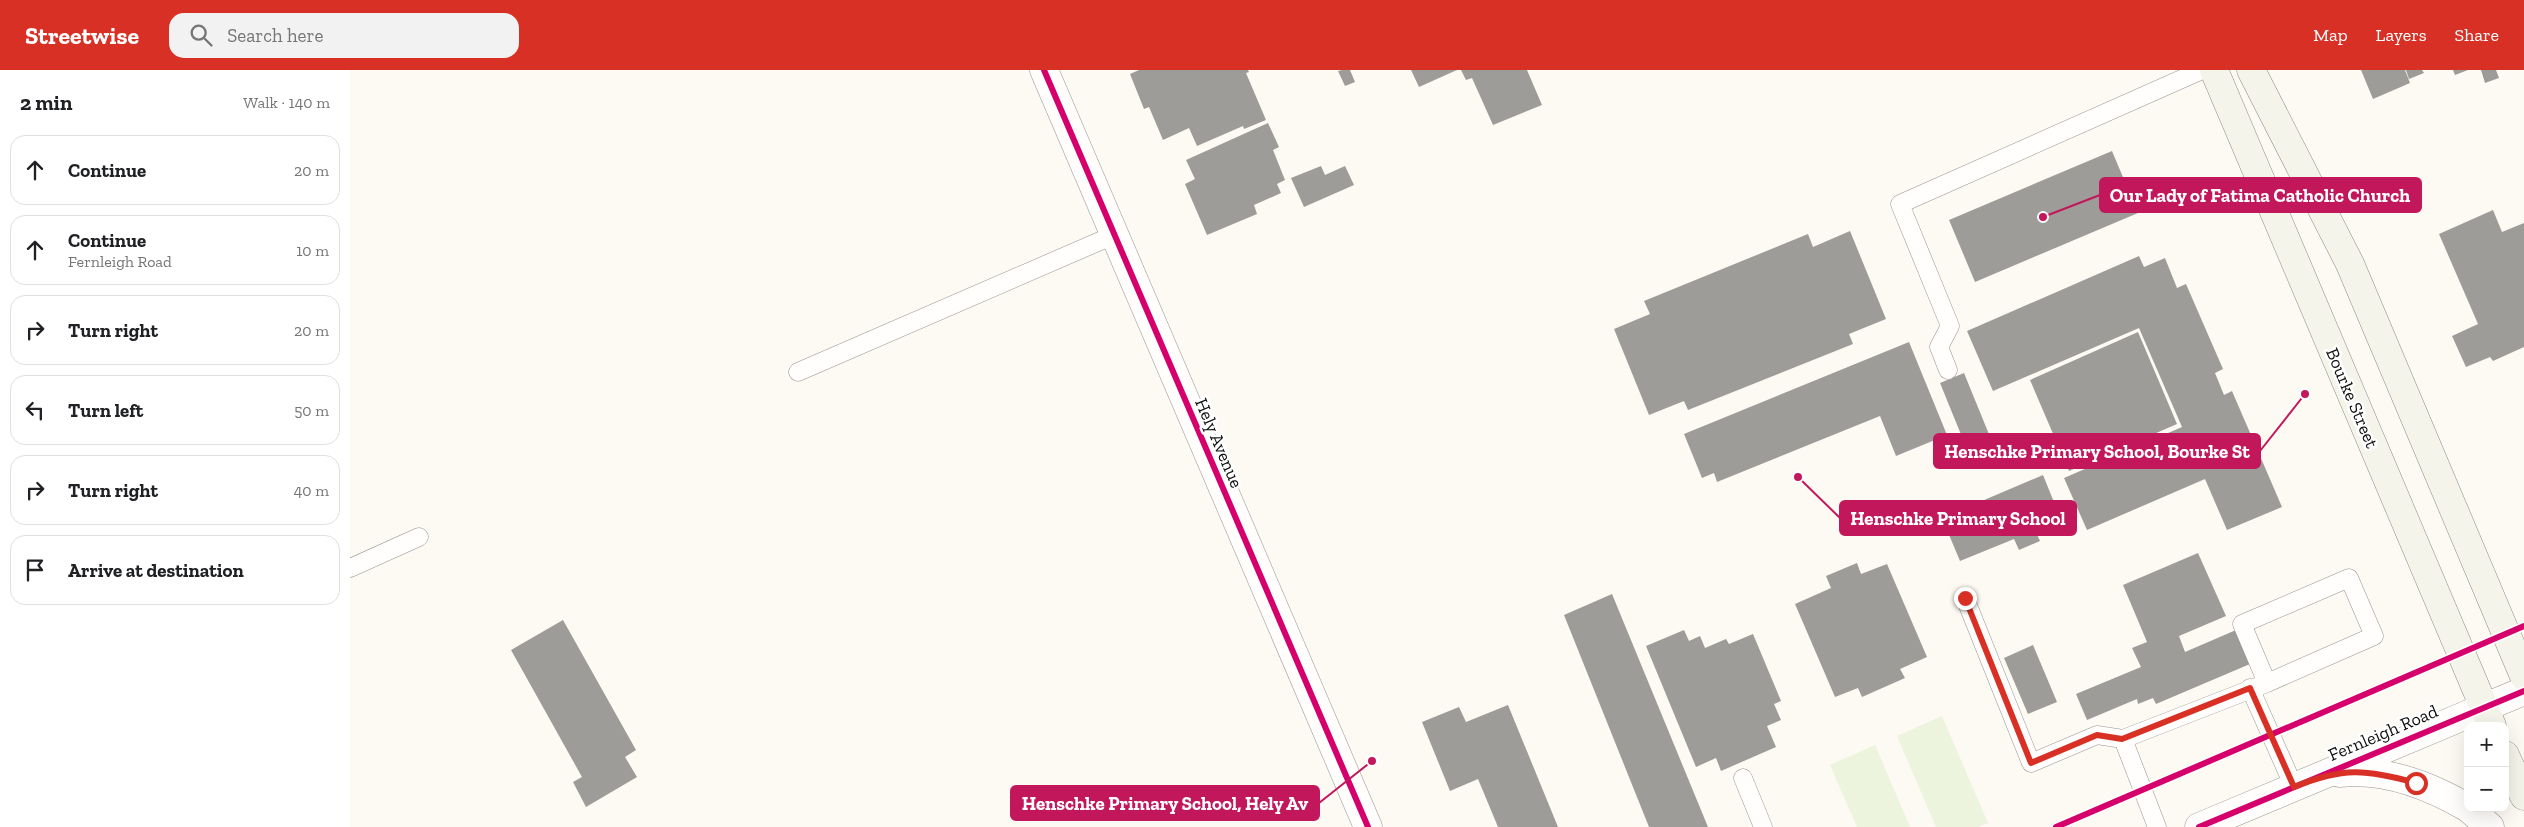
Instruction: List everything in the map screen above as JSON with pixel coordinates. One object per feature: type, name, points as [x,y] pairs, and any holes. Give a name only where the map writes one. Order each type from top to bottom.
[{"type":"main road","name":"Bourke Street","points":[[2214,70],[2488,717]]},
{"type":"main road","points":[[2251,70],[2350,264],[2524,676]]},
{"type":"main road","points":[[2509,764],[2524,796]]},
{"type":"street","name":"Hely Avenue","points":[[1044,70],[1368,827]]},
{"type":"street","name":"Fernleigh Road","points":[[2199,827],[2322,775],[2488,717],[2524,691]]},
{"type":"street","points":[[2322,775],[2354,771],[2383,774],[2416,783],[2464,806]]},
{"type":"street","points":[[2473,812],[2490,827]]},
{"type":"lane","points":[[1948,370],[1939,347],[1950,326],[1900,204],[2202,70]]},
{"type":"lane","points":[[798,372],[1114,235]]},
{"type":"lane","points":[[350,568],[419,537]]},
{"type":"lane","points":[[1965,598],[2031,763],[2097,735],[2122,739],[2258,685],[2374,636],[2349,578],[2242,624],[2258,685],[2294,787]]},
{"type":"lane","points":[[2122,739],[2157,827]]},
{"type":"lane","points":[[1743,778],[1763,827]]},
{"type":"green space","points":[[1942,716],[1988,823],[1978,827],[1936,827],[1897,736]]},
{"type":"green space","points":[[1875,745],[1910,827],[1857,827],[1830,765]]},
{"type":"building","points":[[1139,70],[1248,70],[1249,72],[1246,73],[1266,120],[1244,129],[1243,126],[1197,146],[1189,128],[1163,140],[1149,107],[1144,109],[1130,74]]},
{"type":"building","points":[[1350,70],[1355,82],[1345,86],[1338,71]]},
{"type":"building","points":[[1411,70],[1457,70],[1419,87]]},
{"type":"building","points":[[1461,70],[1527,70],[1542,105],[1493,125],[1472,78],[1466,80]]},
{"type":"building","points":[[2361,70],[2405,70],[2410,83],[2373,99]]},
{"type":"building","points":[[2406,70],[2422,70],[2424,73],[2409,79]]},
{"type":"building","points":[[2453,70],[2468,70],[2455,75]]},
{"type":"building","points":[[2481,70],[2496,70],[2499,78],[2485,83]]},
{"type":"building","points":[[1268,123],[1279,147],[1273,150],[1285,180],[1277,184],[1281,193],[1254,205],[1257,214],[1207,235],[1185,184],[1195,179],[1186,160]]},
{"type":"building","points":[[2112,151],[2138,213],[1975,282],[1949,220]]},
{"type":"building","points":[[1321,166],[1325,175],[1345,166],[1354,185],[1304,207],[1291,178]]},
{"type":"building","points":[[2493,210],[2502,232],[2524,223],[2524,347],[2493,361],[2490,357],[2466,367],[2452,336],[2478,324],[2439,234]]},
{"type":"building","points":[[1850,231],[1886,319],[1849,334],[1853,344],[1688,410],[1684,401],[1649,415],[1614,329],[1650,314],[1644,301],[1808,234],[1813,247]]},
{"type":"building","points":[[2139,256],[2144,267],[2165,258],[2177,288],[2186,284],[2223,369],[2215,373],[2224,395],[2232,391],[2282,507],[2227,530],[2205,479],[2087,530],[2064,478],[2182,427],[2139,328],[1993,391],[1967,331]]},
{"type":"building","points":[[2138,332],[2177,424],[2069,471],[2030,380]]},
{"type":"building","points":[[1909,342],[1947,435],[1896,456],[1880,416],[1717,482],[1714,473],[1702,478],[1684,434]]},
{"type":"building","points":[[1964,373],[1995,449],[1971,459],[1940,383]]},
{"type":"building","points":[[2043,475],[2060,517],[2034,528],[2040,541],[2019,550],[2014,539],[1960,561],[1942,518]]},
{"type":"building","points":[[2198,553],[2226,616],[2179,636],[2185,652],[2236,630],[2250,664],[2156,704],[2153,698],[2138,704],[2137,699],[2087,720],[2076,694],[2141,667],[2132,648],[2147,642],[2123,585]]},
{"type":"building","points":[[1857,563],[1861,574],[1887,564],[1927,657],[1900,669],[1905,678],[1862,697],[1858,688],[1835,697],[1795,604],[1831,588],[1826,576]]},
{"type":"building","points":[[1612,594],[1708,827],[1649,827],[1564,615]]},
{"type":"building","points":[[563,620],[636,750],[625,757],[637,777],[586,807],[573,782],[582,777],[511,650]]},
{"type":"building","points":[[1684,630],[1689,641],[1700,636],[1705,648],[1726,639],[1729,644],[1753,634],[1781,701],[1774,704],[1781,720],[1767,726],[1776,747],[1721,771],[1716,758],[1696,767],[1646,646]]},
{"type":"building","points":[[2033,645],[2057,702],[2028,714],[2004,658]]},
{"type":"building","points":[[1508,705],[1558,827],[1498,827],[1478,779],[1450,791],[1422,722],[1459,707],[1466,722]]},
{"type":"cycle path","points":[[1044,70],[1368,827]]},
{"type":"cycle path","points":[[2056,827],[2524,626]]},
{"type":"cycle path","points":[[2199,827],[2524,691]]},
{"type":"place","name":"Our Lady of Fatima Catholic Church","points":[[2043,217]]},
{"type":"place","name":"Henschke Primary School, Bourke St","points":[[2305,394]]},
{"type":"place","name":"Henschke Primary School","points":[[1798,477]]},
{"type":"place","name":"Henschke Primary School, Hely Av","points":[[1372,761]]},
{"type":"route","points":[[1965,598],[2031,763],[2097,735],[2122,739],[2250,688],[2294,787],[2322,775],[2354,771],[2383,774],[2416,783]]}]
